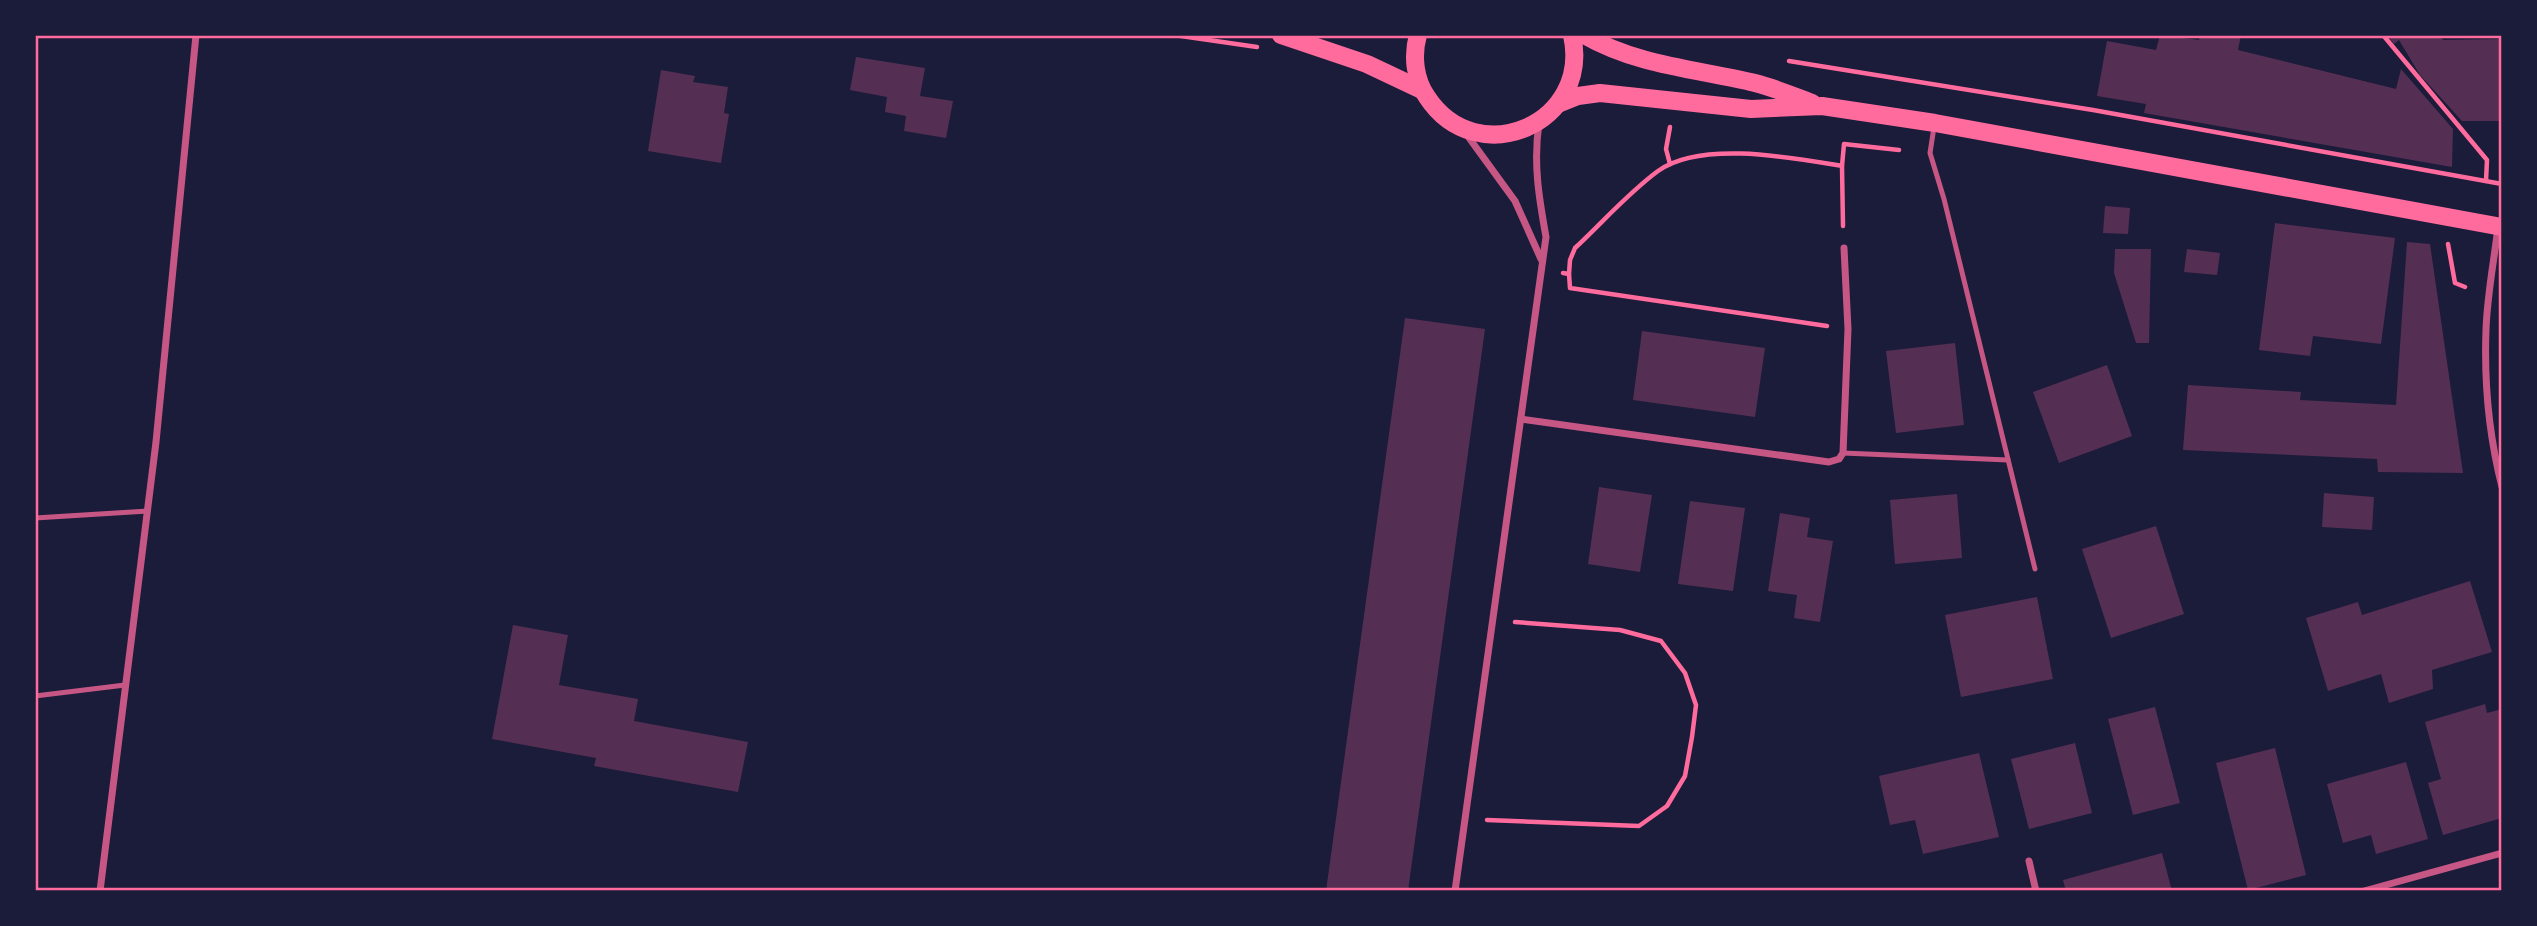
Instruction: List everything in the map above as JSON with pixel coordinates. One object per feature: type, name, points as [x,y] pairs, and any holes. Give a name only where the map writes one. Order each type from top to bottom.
[{"type":"main road","points":[[1281,35],[1367,64],[1422,90]]},
{"type":"main road","points":[[1418,35],[1415,58],[1422,90],[1439,113],[1462,128],[1481,134],[1502,135],[1521,131],[1539,122],[1558,104],[1569,87],[1574,67],[1572,35]]},
{"type":"main road","points":[[1584,35],[1622,54],[1651,63],[1757,84],[1822,106],[1935,123],[2500,227]]},
{"type":"main road","points":[[1558,104],[1578,96],[1600,93],[1751,108],[1822,106]]},
{"type":"street","points":[[100,891],[148,511],[196,35]]},
{"type":"street","points":[[1455,891],[1546,237],[1535,171],[1539,122]]},
{"type":"street","points":[[1462,128],[1515,201],[1541,259]]},
{"type":"street","points":[[2500,227],[2486,329],[2486,385],[2488,419],[2502,487]]},
{"type":"street","points":[[1521,419],[1829,462],[1839,458],[1843,453],[1849,329],[1844,248]]},
{"type":"street","points":[[2364,891],[2502,853]]},
{"type":"street","points":[[2029,860],[2036,891]]},
{"type":"lane","points":[[1935,123],[1930,153],[2035,569]]},
{"type":"lane","points":[[1843,453],[2008,460]]},
{"type":"lane","points":[[35,518],[148,511]]},
{"type":"lane","points":[[35,696],[125,685]]},
{"type":"path","points":[[1174,35],[1267,49]]},
{"type":"path","points":[[2384,35],[2487,160],[2486,181]]},
{"type":"path","points":[[1844,248],[1844,144],[1930,153]]},
{"type":"path","points":[[1842,166],[1771,155],[1743,154],[1702,157],[1670,164],[1648,180],[1576,248],[1570,260],[1569,274],[1570,288],[1849,329]]},
{"type":"path","points":[[2447,242],[2455,283],[2490,297]]},
{"type":"path","points":[[1542,271],[1569,274]]},
{"type":"path","points":[[1465,819],[1639,826],[1667,806],[1685,776],[1692,737],[1696,705],[1685,673],[1661,641],[1620,630],[1493,620]]},
{"type":"building","points":[[2160,35],[2199,40],[2200,35],[2241,35],[2238,50],[2396,89],[2401,69],[2453,129],[2452,167],[2144,113],[2146,104],[2097,96],[2107,41],[2156,50]]},
{"type":"building","points":[[2387,35],[2440,35],[2443,40],[2501,39],[2499,121],[2462,121],[2420,75],[2399,40],[2394,44]]},
{"type":"building","points":[[856,57],[925,68],[920,96],[953,101],[946,138],[904,131],[906,116],[885,112],[887,97],[850,90]]},
{"type":"building","points":[[661,70],[695,76],[693,82],[728,87],[724,113],[729,114],[721,163],[648,151]]},
{"type":"building","points":[[2105,206],[2130,208],[2128,234],[2103,233]]},
{"type":"building","points":[[2275,223],[2395,238],[2381,344],[2313,336],[2310,356],[2259,350]]},
{"type":"building","points":[[2407,242],[2430,244],[2463,473],[2378,472],[2377,459],[2183,450],[2188,385],[2301,392],[2300,400],[2396,405]]},
{"type":"building","points":[[2115,249],[2151,249],[2149,343],[2136,343],[2114,273]]},
{"type":"building","points":[[2187,249],[2220,253],[2217,275],[2184,272]]},
{"type":"building","points":[[1405,318],[1485,329],[1408,891],[1326,891]]},
{"type":"building","points":[[1642,331],[1765,348],[1755,417],[1633,400]]},
{"type":"building","points":[[1955,343],[1964,425],[1896,433],[1886,351]]},
{"type":"building","points":[[2107,365],[2132,436],[2059,463],[2033,392]]},
{"type":"building","points":[[1599,487],[1652,495],[1640,572],[1588,564]]},
{"type":"building","points":[[2324,493],[2374,497],[2372,530],[2322,527]]},
{"type":"building","points":[[1957,494],[1962,558],[1895,564],[1890,500]]},
{"type":"building","points":[[1690,501],[1745,508],[1733,591],[1678,584]]},
{"type":"building","points":[[1780,513],[1810,518],[1807,537],[1833,541],[1820,622],[1794,618],[1797,595],[1768,591]]},
{"type":"building","points":[[2156,526],[2184,614],[2111,638],[2082,549]]},
{"type":"building","points":[[2470,581],[2492,652],[2432,670],[2433,689],[2389,703],[2381,674],[2328,691],[2306,618],[2358,602],[2362,615]]},
{"type":"building","points":[[2037,597],[2053,679],[1961,697],[1945,615]]},
{"type":"building","points":[[513,625],[568,635],[559,685],[638,699],[634,721],[748,742],[738,792],[594,766],[596,758],[492,739]]},
{"type":"building","points":[[2485,704],[2487,713],[2502,709],[2502,818],[2443,835],[2428,783],[2441,779],[2425,722]]},
{"type":"building","points":[[2155,707],[2180,803],[2133,815],[2108,719]]},
{"type":"building","points":[[2075,743],[2092,813],[2029,829],[2011,759]]},
{"type":"building","points":[[2275,748],[2306,875],[2248,890],[2216,763]]},
{"type":"building","points":[[1979,753],[1999,837],[1923,854],[1915,820],[1890,825],[1879,776]]},
{"type":"building","points":[[2406,762],[2428,839],[2376,854],[2371,835],[2343,843],[2327,784]]},
{"type":"building","points":[[2162,853],[2172,891],[2066,891],[2063,880]]}]
